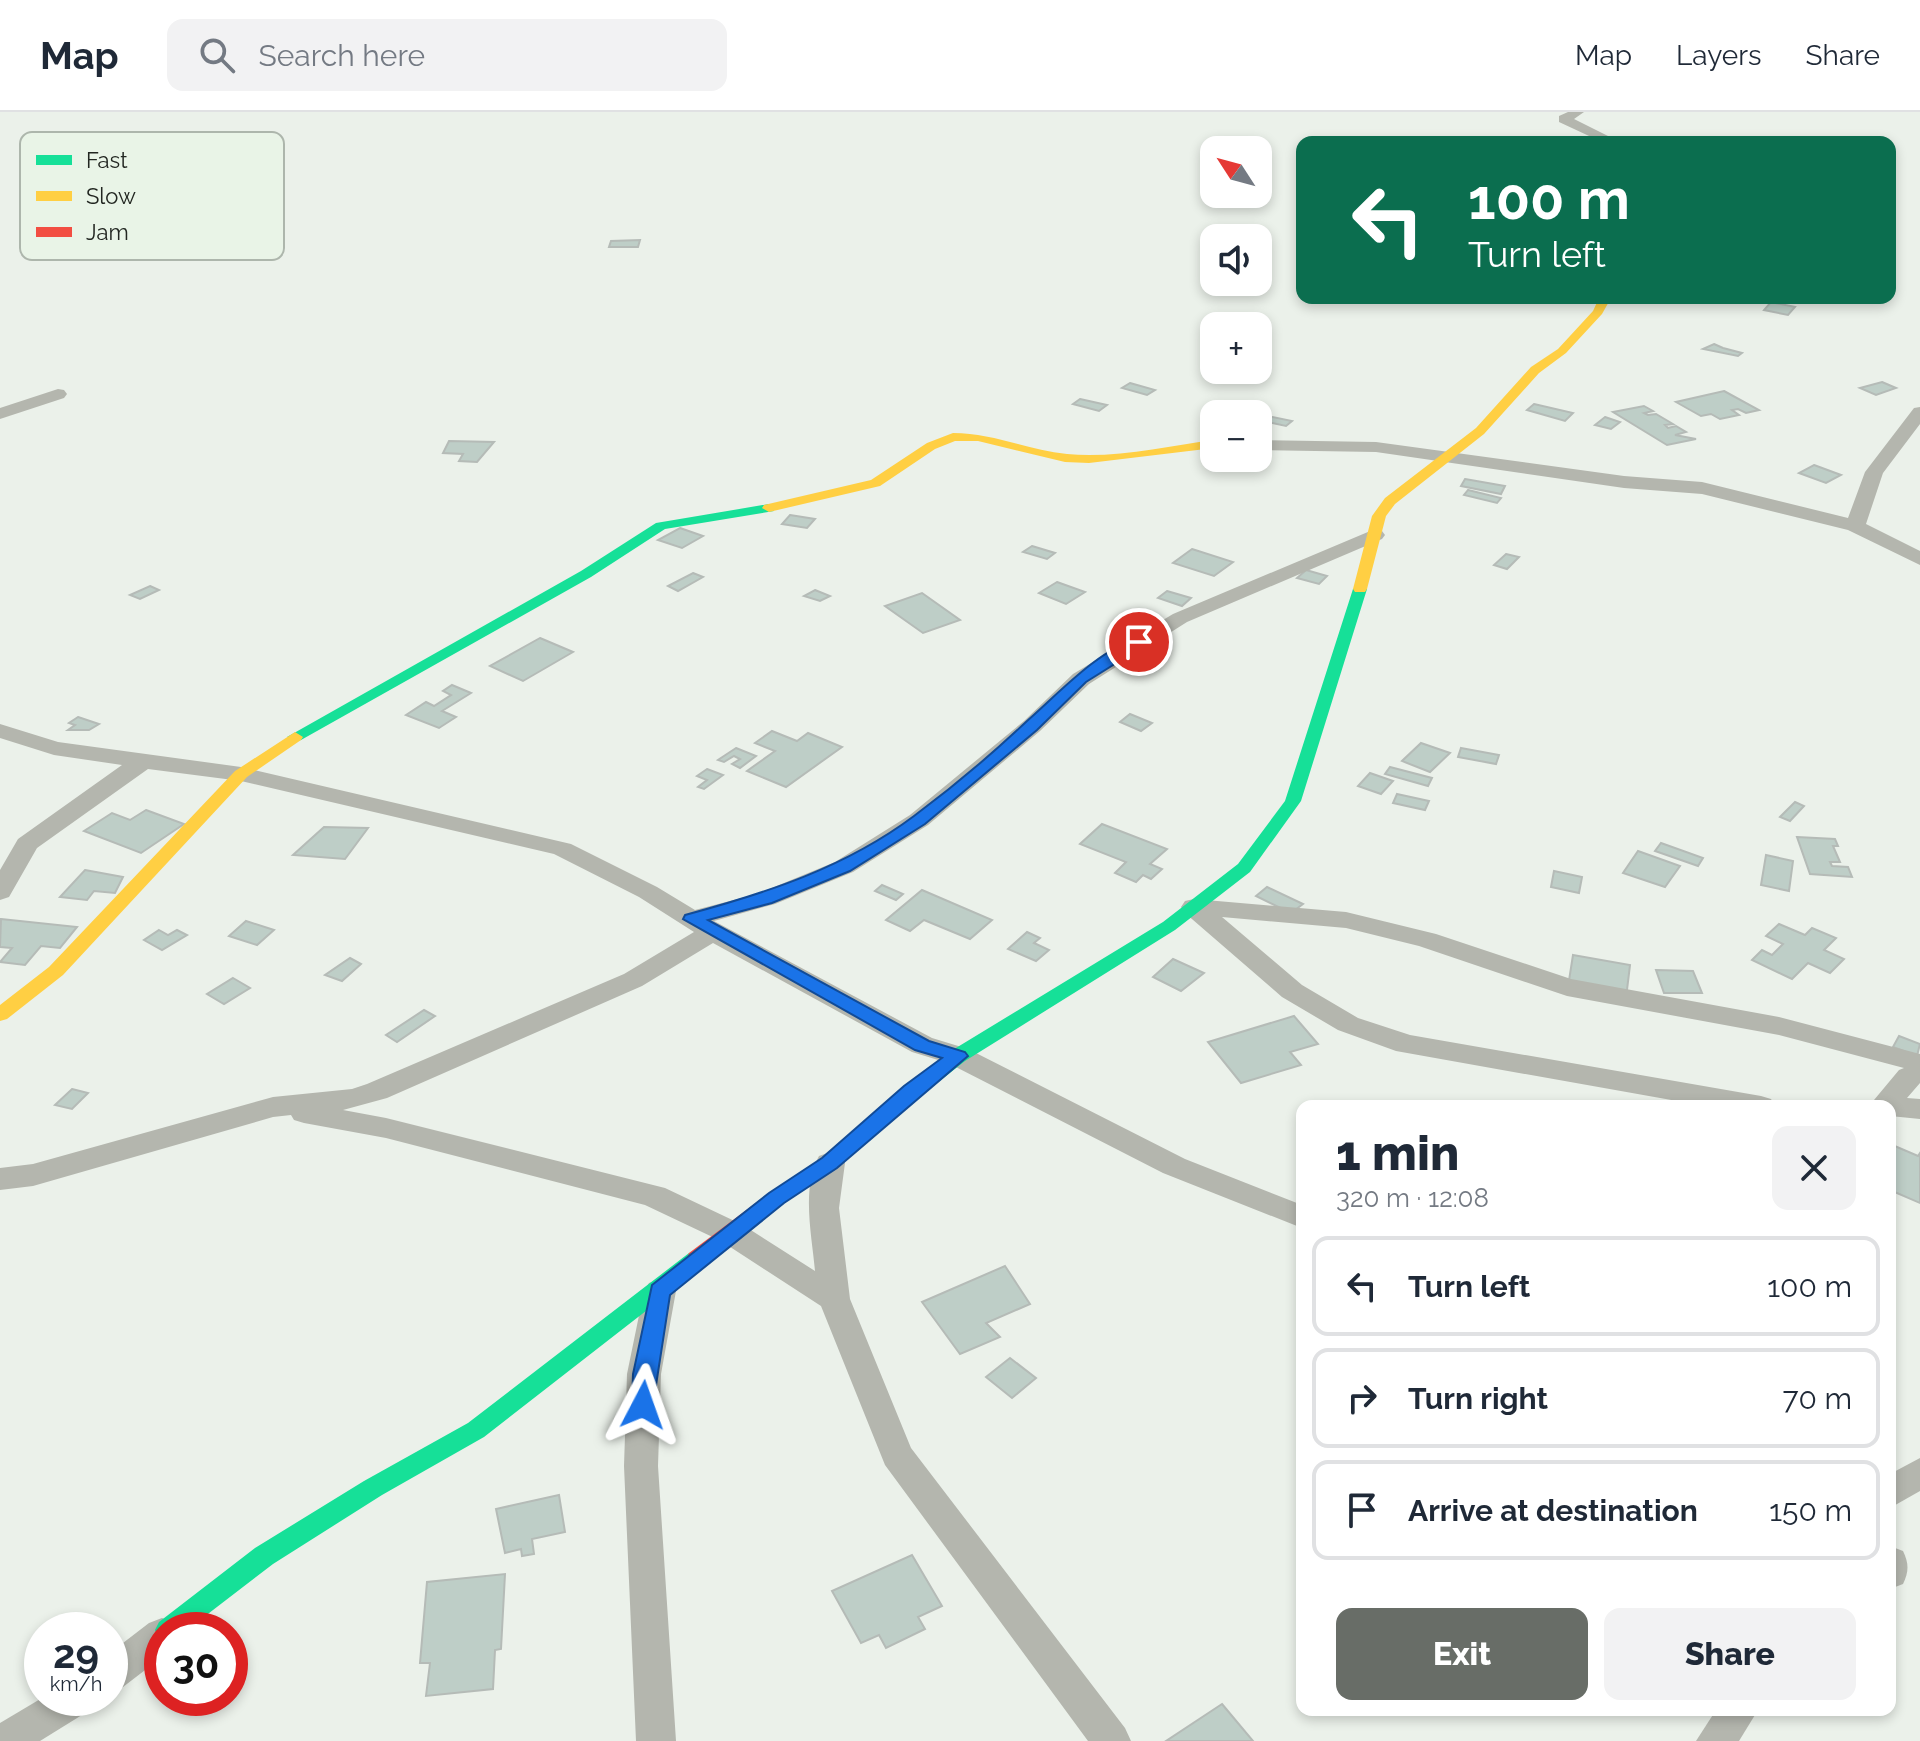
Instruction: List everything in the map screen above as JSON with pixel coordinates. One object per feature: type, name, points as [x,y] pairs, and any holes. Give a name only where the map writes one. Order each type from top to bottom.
[{"type":"street","points":[[1578,112],[1564,119],[1600,136]]},
{"type":"street","points":[[191,1612],[264,1556],[353,1500],[476,1430],[660,1291],[776,1198],[830,1163],[911,1091],[958,1056],[1120,957],[1194,907],[1244,868],[1293,801],[1358,598],[1379,516],[1390,501],[1480,431],[1535,370],[1562,351],[1602,304]]},
{"type":"street","points":[[0,414],[58,394]]},
{"type":"street","points":[[1855,526],[1874,472],[1920,412]]},
{"type":"street","points":[[0,1015],[56,971],[241,774],[303,731],[586,574],[661,526],[787,505],[875,483],[931,446],[953,437],[978,437],[1065,458],[1089,459],[1200,445]]},
{"type":"street","points":[[1272,445],[1376,447],[1624,482],[1702,488],[1855,526],[1920,559]]},
{"type":"street","points":[[0,1179],[33,1175],[273,1107],[355,1099],[633,980],[702,926],[844,867],[919,820],[1032,726],[1081,679],[1180,618],[1375,535]]},
{"type":"street","points":[[0,731],[54,748],[241,774],[562,849],[648,892],[702,926],[922,1045],[958,1056],[1174,1166],[1296,1215]]},
{"type":"street","points":[[0,892],[27,844],[145,760]]},
{"type":"street","points":[[1194,907],[1346,920],[1427,940],[1567,987],[1779,1026],[1920,1063]]},
{"type":"street","points":[[1194,907],[1292,991],[1348,1024],[1406,1044],[1727,1100]]},
{"type":"street","points":[[1888,1100],[1909,1077],[1920,1073]]},
{"type":"street","points":[[273,1107],[386,1128],[654,1196],[732,1233],[834,1299]]},
{"type":"street","points":[[1896,1107],[1920,1109]]},
{"type":"street","points":[[830,1163],[824,1208],[834,1299],[897,1455],[1111,1741]]},
{"type":"street","points":[[656,1741],[641,1466],[644,1374],[660,1291]]},
{"type":"street","points":[[1896,1489],[1920,1472]]},
{"type":"street","points":[[128,1661],[144,1649]]},
{"type":"street","points":[[6,1741],[47,1716]]},
{"type":"street","points":[[1716,1741],[1735,1716]]},
{"type":"building","points":[[640,240],[638,247],[609,247],[611,241]]},
{"type":"building","points":[[1769,304],[1795,307],[1788,315],[1764,310]]},
{"type":"building","points":[[1714,344],[1742,353],[1738,356],[1703,349]]},
{"type":"building","points":[[1882,382],[1896,388],[1876,395],[1860,388]]},
{"type":"building","points":[[1130,383],[1155,390],[1147,395],[1122,388]]},
{"type":"building","points":[[1724,391],[1759,410],[1746,413],[1732,410],[1739,415],[1720,419],[1711,414],[1701,416],[1676,402]]},
{"type":"building","points":[[1080,399],[1107,405],[1099,411],[1073,404]]},
{"type":"building","points":[[1534,404],[1573,413],[1565,421],[1527,410]]},
{"type":"building","points":[[1644,406],[1653,411],[1644,413],[1656,414],[1673,424],[1665,425],[1668,428],[1676,426],[1686,432],[1675,435],[1696,439],[1667,445],[1613,412]]},
{"type":"building","points":[[1272,417],[1292,421],[1286,426],[1272,423]]},
{"type":"building","points":[[1605,417],[1620,422],[1611,429],[1595,425]]},
{"type":"building","points":[[449,441],[494,442],[477,462],[459,461],[463,454],[443,453]]},
{"type":"building","points":[[1814,465],[1841,475],[1826,483],[1799,473]]},
{"type":"building","points":[[1465,479],[1505,486],[1501,494],[1461,486]]},
{"type":"building","points":[[1468,490],[1501,498],[1497,503],[1464,495]]},
{"type":"building","points":[[790,515],[815,519],[807,528],[782,524]]},
{"type":"building","points":[[680,528],[703,536],[682,548],[658,540]]},
{"type":"building","points":[[1032,546],[1055,553],[1047,559],[1023,552]]},
{"type":"building","points":[[1192,549],[1233,562],[1214,576],[1173,563]]},
{"type":"building","points":[[1506,554],[1519,557],[1507,569],[1494,565]]},
{"type":"building","points":[[1306,570],[1327,576],[1319,584],[1297,578]]},
{"type":"building","points":[[693,573],[703,577],[678,591],[668,586]]},
{"type":"building","points":[[1057,582],[1085,592],[1066,604],[1039,593]]},
{"type":"building","points":[[150,586],[159,590],[140,599],[130,595]]},
{"type":"building","points":[[815,590],[830,596],[820,601],[804,596]]},
{"type":"building","points":[[1167,591],[1191,598],[1182,606],[1158,598]]},
{"type":"building","points":[[922,593],[960,620],[923,633],[885,606]]},
{"type":"building","points":[[540,638],[573,652],[523,681],[490,666]]},
{"type":"building","points":[[452,685],[471,693],[442,711],[456,717],[439,728],[406,715],[426,702],[434,706],[451,695],[443,691]]},
{"type":"building","points":[[1130,714],[1152,723],[1141,731],[1120,722]]},
{"type":"building","points":[[78,717],[99,724],[89,730],[68,730],[75,725],[69,723]]},
{"type":"building","points":[[772,731],[797,741],[808,733],[842,747],[786,787],[747,771],[775,751],[755,743]]},
{"type":"building","points":[[1421,743],[1450,753],[1430,772],[1402,761]]},
{"type":"building","points":[[736,748],[756,756],[740,768],[732,764],[740,759],[734,756],[724,762],[718,760]]},
{"type":"building","points":[[1461,748],[1499,755],[1496,764],[1458,757]]},
{"type":"building","points":[[1390,767],[1432,778],[1428,786],[1385,774]]},
{"type":"building","points":[[707,769],[723,775],[704,789],[698,787],[707,780],[697,776]]},
{"type":"building","points":[[1370,773],[1393,781],[1381,794],[1358,786]]},
{"type":"building","points":[[1397,794],[1429,801],[1425,810],[1393,803]]},
{"type":"building","points":[[1795,802],[1804,806],[1790,821],[1780,817]]},
{"type":"building","points":[[146,810],[184,824],[141,853],[84,831],[112,813],[130,820]]},
{"type":"building","points":[[1102,824],[1167,849],[1150,864],[1162,869],[1151,879],[1143,875],[1136,882],[1115,873],[1126,862],[1080,844]]},
{"type":"building","points":[[324,827],[368,828],[345,859],[293,855]]},
{"type":"building","points":[[1797,837],[1835,839],[1838,846],[1833,846],[1840,862],[1830,862],[1832,866],[1848,867],[1852,877],[1810,874]]},
{"type":"building","points":[[1661,843],[1703,858],[1698,866],[1655,851]]},
{"type":"building","points":[[1638,851],[1680,866],[1665,887],[1623,873]]},
{"type":"building","points":[[1766,855],[1793,861],[1789,891],[1761,885]]},
{"type":"building","points":[[85,870],[123,877],[115,893],[94,891],[87,900],[60,897]]},
{"type":"building","points":[[1554,871],[1582,877],[1579,893],[1551,887]]},
{"type":"building","points":[[882,885],[903,894],[896,900],[875,891]]},
{"type":"building","points":[[1267,887],[1303,904],[1291,913],[1256,896]]},
{"type":"building","points":[[922,890],[992,920],[970,939],[924,920],[910,931],[886,920]]},
{"type":"building","points":[[1,919],[77,927],[60,948],[41,946],[25,965],[0,962],[12,948],[0,947]]},
{"type":"building","points":[[246,921],[274,930],[257,945],[229,936]]},
{"type":"building","points":[[1779,924],[1805,935],[1812,928],[1836,938],[1824,950],[1844,959],[1830,973],[1808,963],[1792,979],[1752,960],[1762,950],[1772,955],[1783,944],[1766,936]]},
{"type":"building","points":[[159,930],[168,935],[177,930],[187,935],[162,950],[144,940]]},
{"type":"building","points":[[1027,932],[1040,938],[1034,943],[1049,950],[1036,961],[1008,949]]},
{"type":"building","points":[[1573,955],[1630,965],[1626,998],[1568,987]]},
{"type":"building","points":[[350,958],[361,964],[342,981],[325,975]]},
{"type":"building","points":[[1173,959],[1204,973],[1181,991],[1153,977]]},
{"type":"building","points":[[1656,970],[1693,971],[1702,993],[1664,993]]},
{"type":"building","points":[[233,978],[250,988],[224,1004],[207,994]]},
{"type":"building","points":[[424,1010],[435,1016],[397,1042],[386,1035]]},
{"type":"building","points":[[1294,1016],[1318,1044],[1290,1052],[1301,1065],[1241,1083],[1208,1042]]},
{"type":"building","points":[[1899,1036],[1920,1044],[1917,1056],[1893,1047]]},
{"type":"building","points":[[72,1089],[88,1093],[72,1109],[55,1105]]},
{"type":"building","points":[[1896,1147],[1918,1156],[1920,1153],[1920,1203],[1896,1193]]},
{"type":"building","points":[[1005,1266],[1030,1304],[986,1323],[1000,1337],[960,1354],[922,1302]]},
{"type":"building","points":[[1010,1358],[1036,1378],[1012,1398],[986,1377]]},
{"type":"building","points":[[559,1495],[565,1532],[532,1539],[534,1554],[522,1556],[521,1549],[505,1553],[496,1509]]},
{"type":"building","points":[[912,1555],[942,1606],[918,1617],[925,1629],[886,1648],[879,1635],[861,1643],[832,1591]]},
{"type":"building","points":[[505,1574],[501,1649],[495,1650],[493,1689],[426,1696],[430,1663],[420,1663],[427,1582]]},
{"type":"building","points":[[1222,1704],[1253,1741],[1166,1741]]},
{"type":"traffic: fast","points":[[295,737],[586,574],[661,526],[769,508]]},
{"type":"traffic: fast","points":[[887,1112],[958,1056],[1169,926],[1244,868],[1293,801],[1360,589]]},
{"type":"traffic: fast","points":[[191,1612],[264,1556],[373,1488],[476,1430],[697,1259]]},
{"type":"traffic: slow","points":[[1360,589],[1379,516],[1390,501],[1480,431],[1535,370],[1562,351],[1602,304]]},
{"type":"traffic: slow","points":[[769,508],[875,483],[931,446],[953,437],[978,437],[1065,458],[1089,459],[1200,446]]},
{"type":"traffic: slow","points":[[0,1015],[56,971],[241,774],[295,737]]},
{"type":"traffic: jam","points":[[697,1259],[776,1198],[830,1163],[887,1112]]},
{"type":"route","points":[[643,1405],[644,1374],[660,1291],[776,1198],[830,1163],[911,1091],[958,1056],[922,1045],[692,919],[766,899],[844,867],[919,820],[1032,726],[1081,679],[1139,642]]}]
